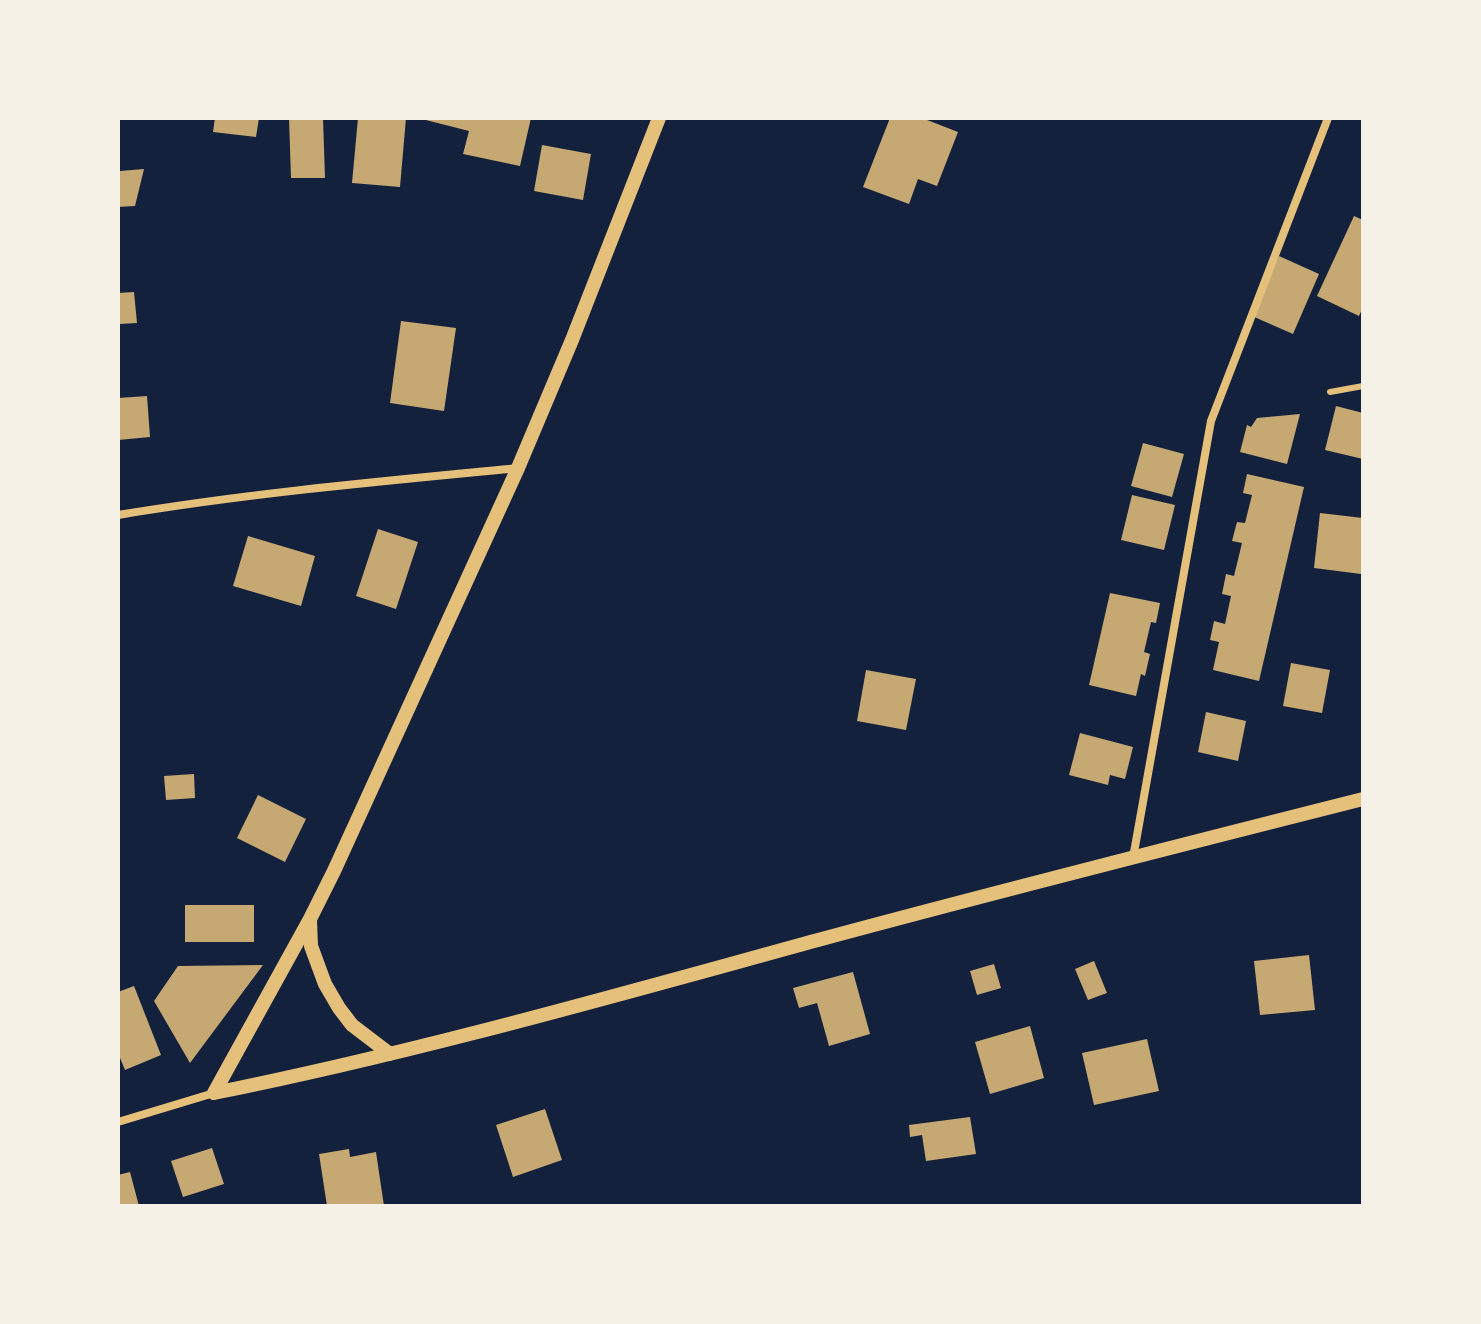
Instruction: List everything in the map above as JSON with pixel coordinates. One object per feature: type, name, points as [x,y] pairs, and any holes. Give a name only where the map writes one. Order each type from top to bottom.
[{"type":"street","points":[[214,1093],[334,871],[518,468],[659,118]]},
{"type":"street","points":[[1133,858],[1211,421],[1328,118]]},
{"type":"street","points":[[118,515],[189,503],[366,482],[518,468]]},
{"type":"street","points":[[118,1122],[214,1093],[488,1030],[1008,889],[1363,799]]},
{"type":"street","points":[[310,919],[311,946],[325,984],[339,1008],[352,1025],[390,1054]]},
{"type":"lane","points":[[1330,392],[1363,386]]},
{"type":"building","points":[[215,118],[259,118],[256,137],[213,132]]},
{"type":"building","points":[[289,118],[323,118],[325,178],[291,178]]},
{"type":"building","points":[[358,118],[406,118],[400,187],[352,183]]},
{"type":"building","points":[[418,118],[531,118],[520,166],[463,154],[469,131]]},
{"type":"building","points":[[890,118],[922,118],[958,132],[937,186],[918,179],[909,204],[863,187]]},
{"type":"building","points":[[542,145],[591,154],[583,200],[534,191]]},
{"type":"building","points":[[144,169],[135,206],[118,207],[120,171]]},
{"type":"building","points":[[1354,216],[1363,220],[1363,307],[1359,316],[1317,296]]},
{"type":"building","points":[[1279,256],[1319,274],[1293,334],[1252,316]]},
{"type":"building","points":[[134,292],[137,323],[120,324],[118,293]]},
{"type":"building","points":[[401,321],[456,328],[444,411],[390,403]]},
{"type":"building","points":[[147,396],[150,437],[118,440],[118,398]]},
{"type":"building","points":[[1336,406],[1363,413],[1363,459],[1325,450]]},
{"type":"building","points":[[1300,414],[1287,464],[1240,452],[1247,425],[1251,427],[1257,418]]},
{"type":"building","points":[[1143,443],[1184,454],[1172,497],[1131,486]]},
{"type":"building","points":[[1247,474],[1304,487],[1259,681],[1213,670],[1219,642],[1210,640],[1214,621],[1225,624],[1231,596],[1222,594],[1226,574],[1234,576],[1242,543],[1232,541],[1237,522],[1245,523],[1252,495],[1243,493]]},
{"type":"building","points":[[1132,495],[1175,505],[1164,550],[1121,540]]},
{"type":"building","points":[[1320,513],[1363,518],[1361,574],[1314,568]]},
{"type":"building","points":[[378,529],[418,542],[396,609],[356,596]]},
{"type":"building","points":[[248,536],[315,556],[301,606],[233,586]]},
{"type":"building","points":[[1110,593],[1160,603],[1156,623],[1151,622],[1144,652],[1150,654],[1136,696],[1089,685]]},
{"type":"building","points":[[1291,663],[1330,670],[1322,713],[1283,706]]},
{"type":"building","points":[[866,670],[916,679],[906,730],[857,721]]},
{"type":"building","points":[[1206,712],[1246,721],[1238,761],[1198,752]]},
{"type":"building","points":[[1080,733],[1133,747],[1125,779],[1110,775],[1108,785],[1069,775]]},
{"type":"building","points":[[194,774],[195,798],[166,800],[164,776]]},
{"type":"building","points":[[258,795],[306,819],[285,862],[237,838]]},
{"type":"building","points":[[185,905],[254,905],[254,942],[185,942]]},
{"type":"building","points":[[1309,955],[1315,1010],[1260,1015],[1254,961]]},
{"type":"building","points":[[1094,961],[1107,993],[1088,1000],[1075,969]]},
{"type":"building","points":[[994,964],[1001,988],[977,995],[970,971]]},
{"type":"building","points":[[263,965],[190,1063],[154,1001],[178,966]]},
{"type":"building","points":[[853,972],[870,1034],[829,1046],[817,1003],[799,1008],[793,988]]},
{"type":"building","points":[[134,986],[161,1055],[125,1070],[118,1053],[118,992]]},
{"type":"building","points":[[1030,1026],[1044,1078],[990,1094],[975,1042]]},
{"type":"building","points":[[1147,1039],[1159,1091],[1094,1105],[1082,1053]]},
{"type":"building","points":[[545,1109],[562,1160],[513,1177],[496,1125]]},
{"type":"building","points":[[970,1117],[976,1154],[926,1161],[922,1135],[910,1137],[909,1125]]},
{"type":"building","points":[[212,1148],[224,1184],[183,1197],[171,1161]]},
{"type":"building","points":[[349,1149],[350,1157],[376,1152],[384,1206],[327,1206],[319,1154]]},
{"type":"building","points":[[130,1172],[139,1206],[118,1206],[118,1175]]}]
